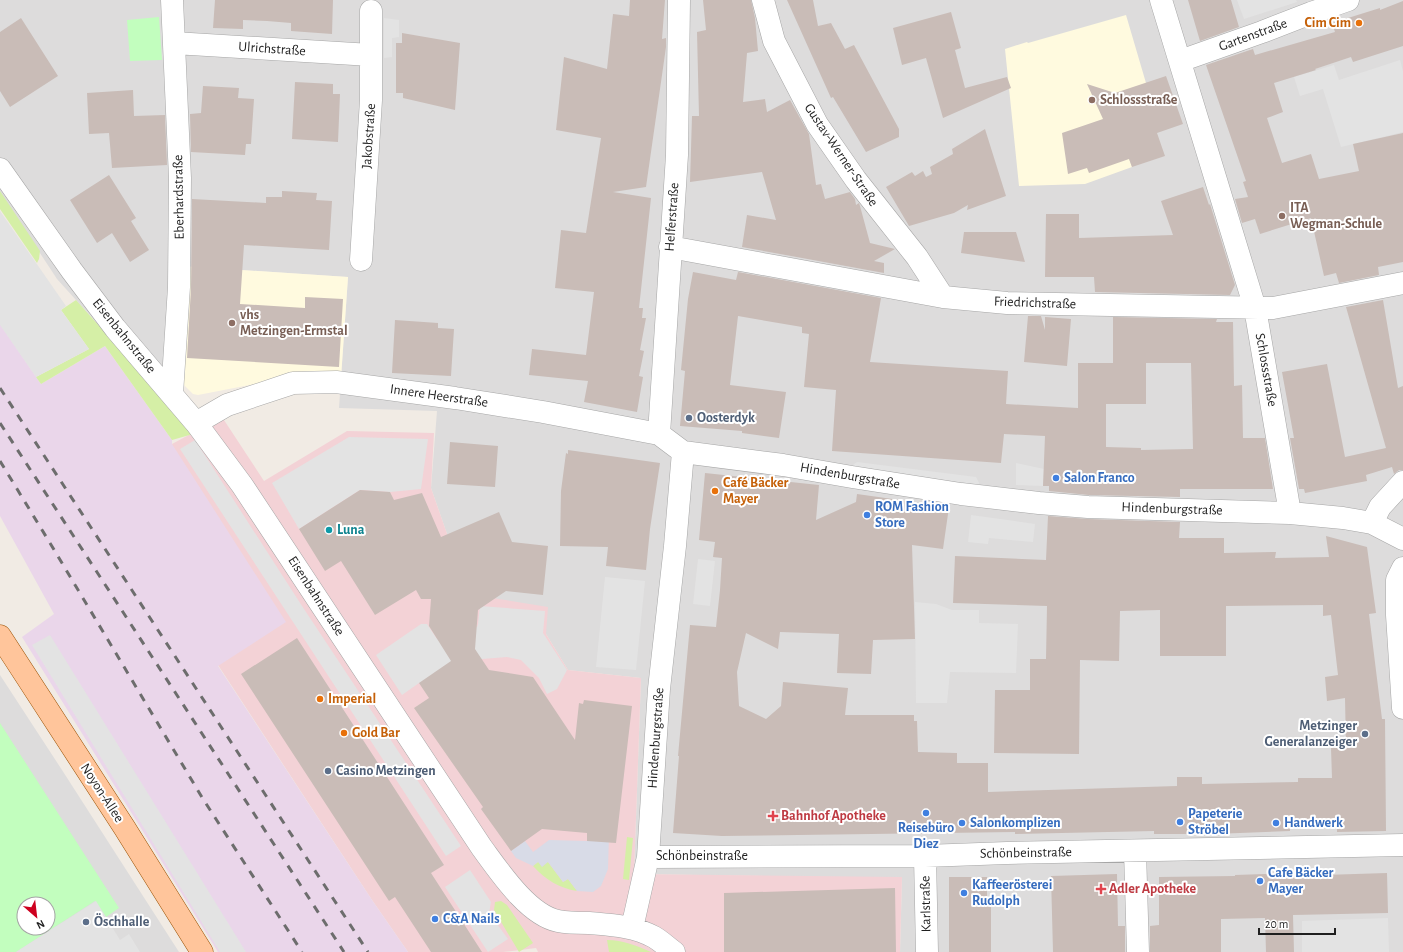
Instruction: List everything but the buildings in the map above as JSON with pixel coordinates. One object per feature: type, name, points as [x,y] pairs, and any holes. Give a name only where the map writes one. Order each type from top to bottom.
[{"type":"main road","name":"Noyon-Allee","points":[[0,636],[124,827],[202,952]]},
{"type":"street","name":"Eberhardstraße","points":[[172,0],[180,178],[179,286],[172,394]]},
{"type":"street","name":"Helferstraße","points":[[659,434],[677,155],[679,0]]},
{"type":"street","name":"Gustav-Werner-Straße","points":[[763,0],[774,41],[817,124],[856,180],[917,257],[943,297]]},
{"type":"street","name":"Schlossstraße","points":[[1161,0],[1255,308],[1290,513]]},
{"type":"street","name":"Gartenstraße","points":[[1180,61],[1348,0]]},
{"type":"street","name":"Jakobstraße","points":[[361,260],[371,100],[371,11]]},
{"type":"street","name":"Ulrichstraße","points":[[174,43],[371,55]]},
{"type":"street","name":"Eisenbahnstraße","points":[[0,169],[72,271],[115,328],[196,423],[242,485],[496,867],[520,896],[537,911],[557,921],[632,928],[654,938],[674,952]]},
{"type":"street","name":"Friedrichstraße","points":[[670,247],[943,297],[1022,303],[1273,308],[1403,283]]},
{"type":"street","name":"Innere Heerstraße","points":[[196,423],[227,405],[293,383],[336,382],[449,397],[543,412],[659,434],[683,452]]},
{"type":"street","name":"Hindenburgstraße","points":[[632,928],[648,856],[659,689],[675,546],[683,452],[784,465],[961,494],[1032,502],[1088,507],[1290,513],[1343,518],[1372,523],[1403,539]]},
{"type":"street","points":[[1372,523],[1380,507],[1403,482]]},
{"type":"street","points":[[1403,568],[1397,580],[1397,615],[1403,708]]},
{"type":"street","name":"Schönbeinstraße","points":[[648,856],[925,856],[1403,845]]},
{"type":"street","points":[[1135,850],[1138,952]]},
{"type":"street","name":"Karlstraße","points":[[925,856],[927,952]]},
{"type":"shaded area","points":[[0,0],[1403,0],[1403,952],[900,952],[902,878],[634,874],[641,678],[568,670],[546,634],[468,594],[431,488],[437,411],[339,408],[348,277],[181,266],[171,405],[57,279],[0,192]]},
{"type":"shaded area","points":[[1237,0],[1296,0],[1297,2],[1244,19]]},
{"type":"shaded area","name":"Schlossstraße","points":[[1126,15],[1146,83],[1124,143],[1132,167],[1085,184],[1019,186],[1005,49]]},
{"type":"shaded area","points":[[384,18],[399,20],[399,37],[392,38],[392,57],[384,58]]},
{"type":"shaded area","points":[[1400,60],[1403,71],[1403,132],[1341,147],[1323,89],[1300,96],[1294,77],[1334,65],[1339,80]]},
{"type":"shaded area","points":[[0,211],[66,306],[61,310],[89,349],[36,377],[0,325]]},
{"type":"shaded area","points":[[181,266],[348,277],[341,377],[270,381],[198,395],[193,394],[183,384]]},
{"type":"shaded area","points":[[0,324],[41,384],[105,346],[172,440],[172,444],[286,622],[218,666],[372,900],[408,952],[218,952],[22,637],[54,614],[0,516]]},
{"type":"shaded area","points":[[222,417],[264,481],[347,431],[434,433],[431,488],[468,594],[548,607],[546,634],[568,670],[641,678],[634,874],[902,877],[900,952],[538,952],[536,948],[503,952],[408,952],[372,900],[218,665],[172,444]]},
{"type":"shaded area","points":[[349,437],[428,439],[421,489],[390,492],[360,490],[299,529],[272,483]]},
{"type":"shaded area","points":[[195,440],[302,606],[461,846],[446,856],[180,449]]},
{"type":"shaded area","points":[[857,462],[976,477],[980,485],[850,467]]},
{"type":"shaded area","points":[[1016,463],[1044,469],[1043,486],[1016,485]]},
{"type":"shaded area","points":[[971,515],[1035,524],[1033,542],[989,538],[988,544],[968,542]]},
{"type":"shaded area","points":[[698,559],[715,561],[710,606],[693,604]]},
{"type":"shaded area","points":[[605,577],[645,581],[636,670],[596,667]]},
{"type":"shaded area","points":[[915,602],[936,604],[952,610],[979,610],[979,623],[1018,624],[1016,673],[950,672],[947,703],[916,703]]},
{"type":"shaded area","points":[[480,606],[545,611],[543,633],[567,670],[557,689],[547,694],[539,678],[521,660],[507,657],[482,659],[472,657],[419,683],[402,695],[376,655],[421,624],[427,624],[437,639],[455,626],[477,627]]},
{"type":"shaded area","points":[[50,635],[246,952],[220,952],[32,645]]},
{"type":"shaded area","points":[[0,675],[62,770],[179,952],[0,952]]},
{"type":"shaded area","points":[[587,833],[609,835],[608,869],[601,886],[593,892],[577,891],[568,879],[563,882],[548,862],[542,867],[538,862],[533,866],[516,858],[511,851],[525,841],[533,852],[549,840],[587,841]]},
{"type":"shaded area","points":[[470,870],[491,902],[489,913],[508,939],[488,952],[445,887]]},
{"type":"shaded area","name":"Öschhalle","points":[[96,901],[120,940],[129,934],[140,952],[16,952],[41,936],[56,936],[56,926]]},
{"type":"shaded area","points":[[1388,918],[1389,952],[1302,952],[1302,921]]},
{"type":"green space","points":[[159,17],[162,60],[130,61],[127,20]]},
{"type":"green space","points":[[0,191],[40,251],[37,263],[0,209]]},
{"type":"green space","points":[[76,300],[175,411],[193,434],[172,440],[105,346],[41,384],[36,377],[89,349],[61,310]]},
{"type":"green space","points":[[0,723],[119,908],[106,917],[95,901],[56,926],[56,896],[16,896],[16,936],[41,936],[16,952],[0,952]]},
{"type":"green space","points":[[627,837],[633,838],[629,880],[623,879]]},
{"type":"green space","points":[[538,862],[548,862],[563,882],[568,879],[577,891],[564,888],[548,879],[533,866]]},
{"type":"green space","points":[[501,901],[507,905],[533,943],[519,952],[494,910],[495,902]]},
{"type":"green space","points":[[607,940],[624,942],[651,952],[609,952]]},
{"type":"railway","points":[[0,388],[368,952]]},
{"type":"railway","points":[[0,423],[344,952]]},
{"type":"railway","points":[[0,461],[203,799],[302,952]]},
{"type":"place","name":"Cim Cim","points":[[1359,23]]},
{"type":"place","name":"Schlossstraße","points":[[1092,100]]},
{"type":"place","name":"ITA Wegman-Schule","points":[[1282,216]]},
{"type":"place","name":"vhs Metzingen-Ermstal","points":[[232,323]]},
{"type":"place","name":"Oosterdyk","points":[[689,418]]},
{"type":"place","name":"Salon Franco","points":[[1056,478]]},
{"type":"place","name":"Café Bäcker Mayer","points":[[715,491]]},
{"type":"place","name":"ROM Fashion Store","points":[[867,515]]},
{"type":"place","name":"Luna","points":[[329,530]]},
{"type":"place","name":"Imperial","points":[[320,699]]},
{"type":"place","name":"Gold Bar","points":[[344,733]]},
{"type":"place","name":"Metzinger Generalanzeiger","points":[[1365,734]]},
{"type":"place","name":"Casino Metzingen","points":[[328,771]]},
{"type":"place","name":"Reisebüro Diez","points":[[926,813]]},
{"type":"place","name":"Bahnhof Apotheke","points":[[773,816]]},
{"type":"place","name":"Papeterie Ströbel","points":[[1180,822]]},
{"type":"place","name":"Salonkomplizen","points":[[962,823]]},
{"type":"place","name":"Handwerk","points":[[1276,823]]},
{"type":"place","name":"Cafe Bäcker Mayer","points":[[1260,881]]},
{"type":"place","name":"Adler Apotheke","points":[[1101,889]]},
{"type":"place","name":"Kaffeerösterei Rudolph","points":[[964,893]]},
{"type":"place","name":"C&A Nails","points":[[435,919]]},
{"type":"place","name":"Öschhalle","points":[[86,922]]}]
